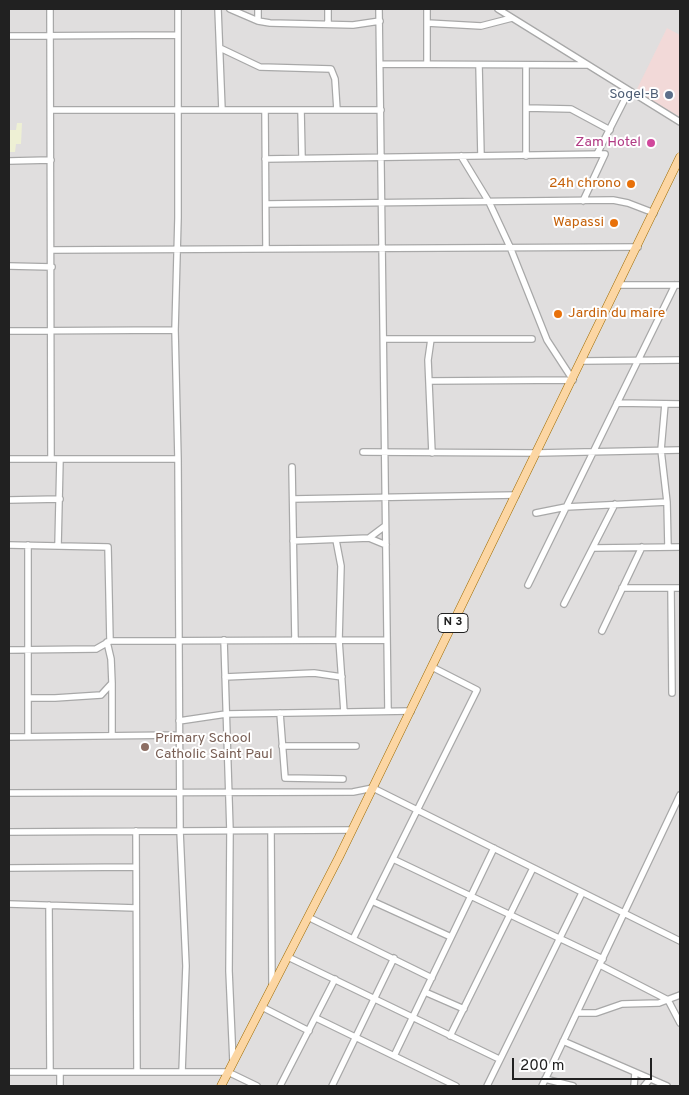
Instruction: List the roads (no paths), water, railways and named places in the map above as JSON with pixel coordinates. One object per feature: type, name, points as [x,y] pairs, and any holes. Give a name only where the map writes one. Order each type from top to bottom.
[{"type":"main road","name":"N 3","points":[[221,1086],[352,830],[583,361],[680,157]]},
{"type":"street","points":[[50,9],[51,459]]},
{"type":"street","points":[[178,9],[177,248],[174,330],[178,459],[180,831],[186,966],[182,1072]]},
{"type":"street","points":[[218,9],[222,110]]},
{"type":"street","points":[[230,9],[258,21],[353,25],[380,21]]},
{"type":"street","points":[[258,9],[258,21]]},
{"type":"street","points":[[328,9],[328,24]]},
{"type":"street","points":[[379,9],[388,711]]},
{"type":"street","points":[[427,9],[427,64]]},
{"type":"street","points":[[498,9],[680,122]]},
{"type":"street","points":[[427,23],[481,26],[512,18]]},
{"type":"street","points":[[9,36],[178,35]]},
{"type":"street","points":[[220,48],[260,68],[331,69],[335,79],[337,110]]},
{"type":"street","points":[[380,64],[587,65]]},
{"type":"street","points":[[479,64],[481,156]]},
{"type":"street","points":[[526,65],[526,156]]},
{"type":"street","points":[[597,154],[630,91]]},
{"type":"street","points":[[526,108],[571,109],[610,130]]},
{"type":"street","points":[[50,110],[381,110]]},
{"type":"street","points":[[265,110],[266,248]]},
{"type":"street","points":[[301,110],[302,158]]},
{"type":"street","points":[[265,158],[605,154],[583,201]]},
{"type":"street","points":[[461,156],[488,202],[510,247],[547,340],[573,380]]},
{"type":"street","points":[[9,161],[51,160]]},
{"type":"street","points":[[266,204],[622,201],[654,213]]},
{"type":"street","points":[[52,250],[638,247]]},
{"type":"street","points":[[9,266],[52,267]]},
{"type":"street","points":[[528,585],[616,404],[678,285],[620,285]]},
{"type":"street","points":[[9,331],[174,330]]},
{"type":"street","points":[[384,340],[532,340]]},
{"type":"street","points":[[431,340],[429,381],[432,453]]},
{"type":"street","points":[[583,361],[680,360]]},
{"type":"street","points":[[429,381],[573,380]]},
{"type":"street","points":[[616,404],[680,404]]},
{"type":"street","points":[[665,404],[661,450],[667,502],[668,547]]},
{"type":"street","points":[[363,452],[537,453],[680,450]]},
{"type":"street","points":[[9,459],[178,459]]},
{"type":"street","points":[[58,546],[60,459]]},
{"type":"street","points":[[292,467],[295,640]]},
{"type":"street","points":[[293,499],[516,495]]},
{"type":"street","points":[[9,500],[60,499]]},
{"type":"street","points":[[536,513],[566,506],[667,502]]},
{"type":"street","points":[[564,604],[615,504]]},
{"type":"street","points":[[369,538],[385,526]]},
{"type":"street","points":[[293,541],[369,538],[386,545]]},
{"type":"street","points":[[336,540],[341,566],[339,640],[344,712]]},
{"type":"street","points":[[9,545],[108,546],[108,642],[111,659],[112,736]]},
{"type":"street","points":[[28,545],[28,736]]},
{"type":"street","points":[[593,548],[680,546]]},
{"type":"street","points":[[602,631],[642,547]]},
{"type":"street","points":[[622,588],[680,588]]},
{"type":"street","points":[[671,588],[672,693]]},
{"type":"street","points":[[224,640],[230,831],[229,971],[233,1063]]},
{"type":"street","points":[[9,650],[96,649],[108,642],[387,640]]},
{"type":"street","points":[[353,939],[477,690],[432,666]]},
{"type":"street","points":[[225,677],[314,673],[342,676]]},
{"type":"street","points":[[28,698],[100,694],[112,683]]},
{"type":"street","points":[[100,694],[111,704]]},
{"type":"street","points":[[179,721],[226,714],[411,710]]},
{"type":"street","points":[[280,713],[285,778],[343,780]]},
{"type":"street","points":[[9,737],[179,735]]},
{"type":"street","points":[[282,746],[356,746]]},
{"type":"street","points":[[9,793],[353,792],[372,788],[680,942]]},
{"type":"street","points":[[542,1086],[601,962],[622,913],[680,795]]},
{"type":"street","points":[[9,832],[352,830]]},
{"type":"street","points":[[270,831],[272,988]]},
{"type":"street","points":[[136,832],[137,1071]]},
{"type":"street","points":[[394,1056],[494,848]]},
{"type":"street","points":[[393,859],[559,940],[668,1000],[680,1023]]},
{"type":"street","points":[[9,868],[136,867]]},
{"type":"street","points":[[450,1036],[533,868]]},
{"type":"street","points":[[487,1086],[582,893]]},
{"type":"street","points":[[372,901],[451,937]]},
{"type":"street","points":[[9,904],[136,908]]},
{"type":"street","points":[[49,905],[50,1072]]},
{"type":"street","points":[[308,917],[432,978]]},
{"type":"street","points":[[673,938],[680,948]]},
{"type":"street","points":[[288,957],[499,1060]]},
{"type":"street","points":[[332,1086],[394,958]]},
{"type":"street","points":[[280,1086],[335,979]]},
{"type":"street","points":[[425,992],[464,1009]]},
{"type":"street","points":[[577,1013],[596,1013],[622,1004],[652,1004],[680,995]]},
{"type":"street","points":[[262,1007],[309,1031]]},
{"type":"street","points":[[316,1018],[456,1086]]},
{"type":"street","points":[[563,1041],[650,1079],[654,1084],[667,1086]]},
{"type":"street","points":[[9,1072],[228,1072],[257,1086]]},
{"type":"street","points":[[60,1072],[60,1086]]},
{"type":"street","points":[[634,1086],[635,1073]]},
{"type":"street","points":[[545,1079],[573,1086]]},
{"type":"street","points":[[644,1086],[650,1079]]},
{"type":"place","name":"Sogel-B","points":[[669,95]]},
{"type":"place","name":"Zam Hotel","points":[[651,143]]},
{"type":"place","name":"24h chrono","points":[[631,184]]},
{"type":"place","name":"Wapassi","points":[[614,223]]},
{"type":"place","name":"Jardin du maire","points":[[558,314]]},
{"type":"place","name":"Primary School Catholic Saint Paul","points":[[145,747]]}]
